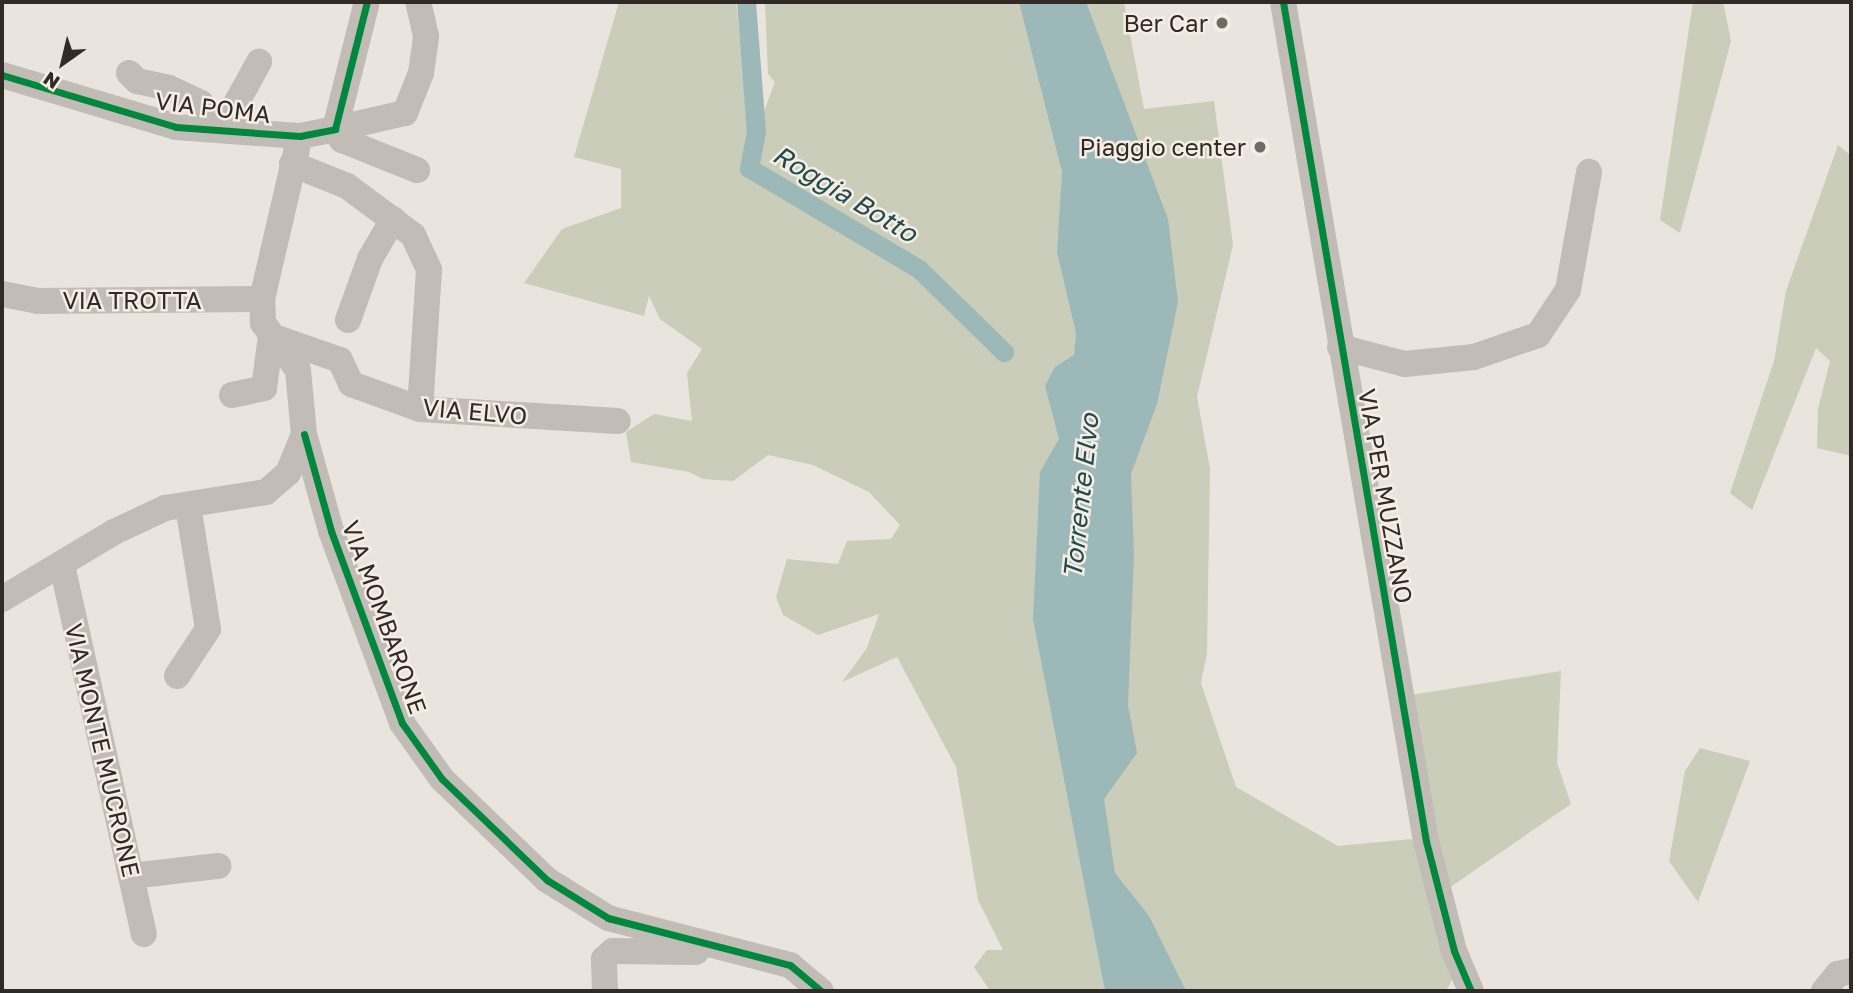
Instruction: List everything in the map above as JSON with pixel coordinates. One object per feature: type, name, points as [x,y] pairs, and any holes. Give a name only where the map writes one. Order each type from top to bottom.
[{"type":"street","points":[[368,2],[335,129],[342,140],[417,170]]},
{"type":"street","name":"VIA POMA","points":[[2,75],[119,113],[176,127],[300,136],[405,113],[421,73],[426,36],[418,2]]},
{"type":"street","name":"VIA PER MUZZANO","points":[[1283,2],[1426,841],[1454,951],[1471,991]]},
{"type":"street","points":[[129,73],[137,81],[169,88],[201,103],[215,129],[259,62]]},
{"type":"street","points":[[232,395],[264,388],[271,337],[263,323],[262,299],[300,136]]},
{"type":"street","points":[[292,164],[347,186],[413,235],[429,270],[420,409]]},
{"type":"street","points":[[1340,347],[1405,364],[1474,357],[1538,335],[1568,290],[1589,172]]},
{"type":"street","points":[[348,320],[370,260],[393,219]]},
{"type":"street","name":"VIA TROTTA","points":[[2,294],[38,301],[262,299]]},
{"type":"street","name":"VIA ELVO","points":[[271,337],[340,360],[351,384],[420,409],[618,421]]},
{"type":"street","name":"VIA MOMBARONE","points":[[271,337],[298,370],[304,434],[331,531],[402,723],[442,779],[547,880],[608,918],[790,965],[821,991]]},
{"type":"street","points":[[2,599],[124,528],[165,508],[266,492],[288,473],[304,434]]},
{"type":"street","points":[[177,676],[208,629],[188,506]]},
{"type":"street","name":"VIA MONTE MUCRONE","points":[[62,565],[144,934]]},
{"type":"street","points":[[131,876],[218,866]]},
{"type":"street","points":[[605,991],[604,959],[613,951],[736,952]]},
{"type":"street","points":[[1824,991],[1838,974],[1851,971]]},
{"type":"green space","points":[[619,2],[736,2],[749,135],[746,169],[847,232],[848,226],[755,169],[756,132],[775,82],[768,74],[765,2],[1124,2],[1144,109],[1214,101],[1233,245],[1197,397],[1210,469],[1207,653],[1201,683],[1236,787],[1338,846],[1412,839],[1453,978],[1446,991],[990,991],[974,967],[987,950],[1003,950],[978,900],[956,767],[897,657],[842,682],[867,648],[879,614],[818,635],[783,615],[776,597],[787,559],[838,564],[847,541],[891,539],[900,525],[869,492],[813,465],[768,455],[733,481],[703,479],[689,472],[631,462],[626,432],[654,414],[692,421],[687,373],[702,349],[660,319],[649,296],[644,316],[524,283],[562,229],[621,208],[621,169],[574,157]]},
{"type":"green space","points":[[1693,2],[1723,2],[1731,41],[1680,233],[1660,220]]},
{"type":"green space","points":[[1838,145],[1851,156],[1851,456],[1817,448],[1818,409],[1830,361],[1816,348],[1752,510],[1730,493],[1774,361],[1786,291]]},
{"type":"green space","points":[[1561,671],[1557,763],[1571,804],[1446,890],[1411,695]]},
{"type":"green space","points":[[1700,748],[1750,761],[1698,902],[1669,861],[1685,771]]},
{"type":"water","name":"Torrente Elvo","points":[[1019,2],[1086,2],[1168,219],[1178,302],[1157,404],[1131,474],[1134,554],[1128,705],[1137,753],[1104,799],[1115,873],[1149,916],[1186,991],[1105,991],[1033,619],[1040,472],[1059,439],[1045,386],[1055,367],[1074,355],[1076,333],[1057,252],[1062,172]]},
{"type":"waterway","name":"Roggia Botto","points":[[746,2],[756,132],[749,168],[919,269],[1004,352]]},
{"type":"cycle path","points":[[2,75],[176,127],[300,136],[335,129],[367,2]]},
{"type":"cycle path","points":[[1283,2],[1426,841],[1454,951],[1471,991]]},
{"type":"cycle path","points":[[304,434],[331,531],[402,723],[442,779],[547,880],[608,918],[790,965],[821,991]]},
{"type":"place","name":"Ber Car","points":[[1222,23]]},
{"type":"place","name":"Piaggio center","points":[[1260,147]]}]
